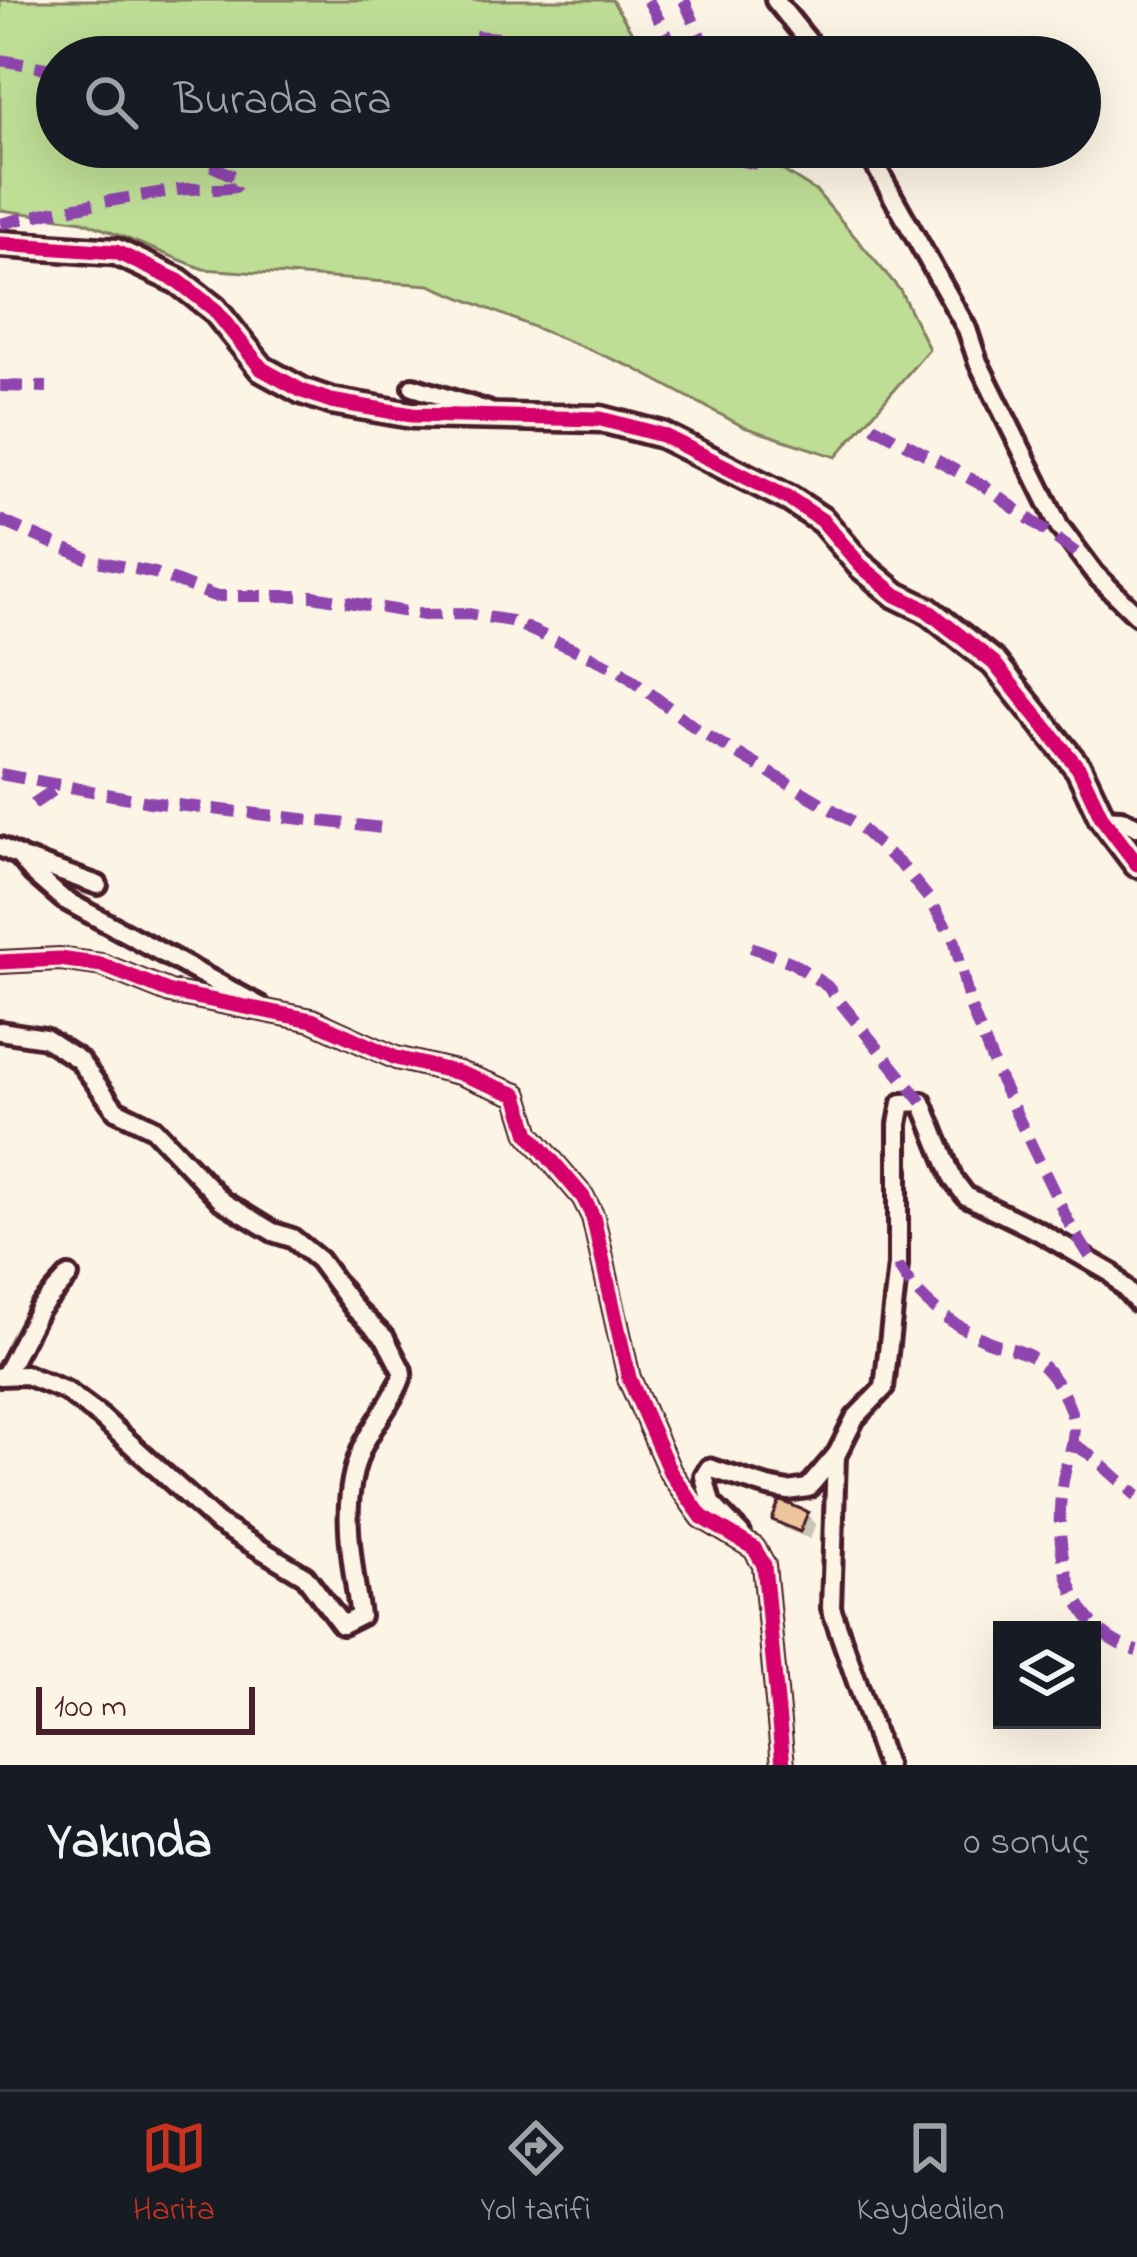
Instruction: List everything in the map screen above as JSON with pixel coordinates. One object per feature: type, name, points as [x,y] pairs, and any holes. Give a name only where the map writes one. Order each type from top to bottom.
[{"type":"street","points":[[775,0],[804,36]]},
{"type":"street","points":[[877,168],[967,328],[978,362],[1059,526],[1096,574],[1137,615]]},
{"type":"street","points":[[0,244],[116,252],[178,281],[214,309],[262,368],[302,392],[412,415],[601,419],[724,463],[823,520],[860,565],[994,663],[1079,769],[1102,818],[1137,864]]},
{"type":"street","points":[[413,387],[500,417]]},
{"type":"street","points":[[1102,818],[1121,819],[1137,827]]},
{"type":"street","points":[[0,847],[98,885]]},
{"type":"street","points":[[19,856],[63,898],[271,1011]]},
{"type":"street","points":[[0,962],[61,958],[102,965],[149,986],[209,1002],[312,1020],[415,1065],[459,1073],[517,1095],[529,1134],[583,1197],[593,1217],[629,1378],[670,1472],[702,1517],[754,1548]]},
{"type":"street","points":[[0,1031],[45,1038],[79,1060],[116,1110],[152,1128],[222,1201],[292,1238],[319,1260],[355,1309],[385,1338],[403,1373],[397,1392],[364,1444],[351,1483],[348,1526],[360,1616],[342,1625],[304,1576],[219,1524],[66,1391],[26,1375],[2,1376]]},
{"type":"street","points":[[783,1765],[764,1564],[711,1503],[704,1476],[709,1468],[788,1491],[808,1488],[836,1454],[855,1418],[884,1388],[898,1265],[902,1103],[922,1102],[953,1179],[966,1196],[1112,1274],[1137,1302]]},
{"type":"street","points":[[2,1376],[39,1309],[69,1276]]},
{"type":"street","points":[[836,1454],[831,1608],[886,1765]]},
{"type":"green space","points":[[0,0],[612,0],[634,36],[36,36],[36,168],[779,168],[817,192],[900,290],[929,349],[836,457],[744,427],[632,367],[430,285],[203,269],[83,221],[0,210]]},
{"type":"building","points":[[780,1500],[808,1512],[800,1532],[772,1520]]},
{"type":"marked path","points":[[648,0],[668,36]]},
{"type":"marked path","points":[[684,0],[700,36]]},
{"type":"marked path","points":[[0,60],[36,66]]},
{"type":"marked path","points":[[0,224],[156,193],[235,187],[236,177],[216,168]]},
{"type":"marked path","points":[[0,386],[47,387]]},
{"type":"marked path","points":[[873,426],[984,486],[1083,558]]},
{"type":"marked path","points":[[0,520],[91,560],[155,573],[214,596],[313,596],[424,615],[468,614],[511,621],[618,669],[701,732],[855,823],[902,866],[955,942],[970,1006],[1000,1080],[1069,1223],[1094,1263]]},
{"type":"marked path","points":[[0,774],[150,802],[383,828]]},
{"type":"marked path","points":[[33,804],[62,785]]},
{"type":"marked path","points":[[751,947],[791,962],[827,986],[922,1102]]},
{"type":"marked path","points":[[898,1265],[936,1310],[975,1335],[1032,1357],[1059,1387],[1074,1428],[1060,1506],[1063,1558],[1070,1583],[1094,1625],[1113,1641],[1137,1651]]},
{"type":"marked path","points":[[1073,1444],[1137,1496]]},
{"type":"cycle path","points":[[0,244],[116,252],[178,281],[214,309],[262,369],[331,401],[412,415],[601,419],[662,435],[790,499],[823,521],[860,565],[896,595],[927,610],[994,663],[1079,769],[1102,818],[1137,864]]},
{"type":"cycle path","points":[[0,962],[60,959],[102,965],[170,992],[312,1020],[396,1058],[459,1073],[517,1095],[529,1134],[583,1197],[593,1217],[629,1378],[670,1472],[702,1517],[754,1548],[764,1565],[783,1765]]}]
